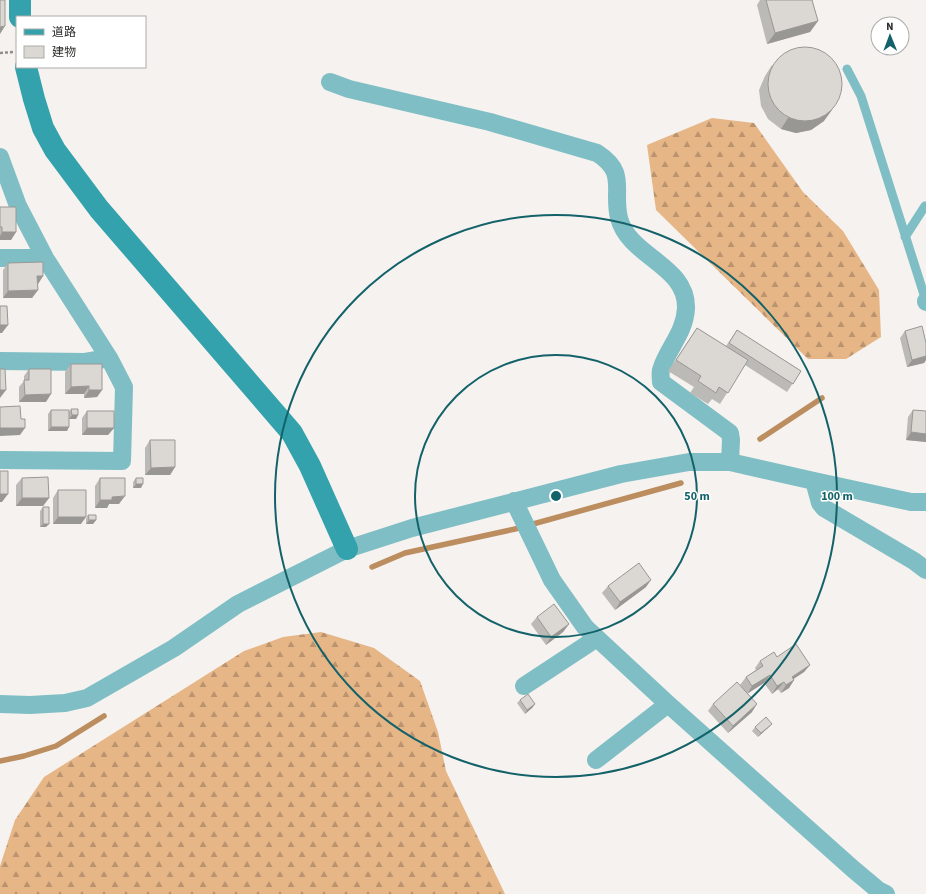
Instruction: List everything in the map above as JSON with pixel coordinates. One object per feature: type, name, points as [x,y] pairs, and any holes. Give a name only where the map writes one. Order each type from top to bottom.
[{"type":"street","points":[[20,0],[20,16]]},
{"type":"street","points":[[26,68],[43,128],[56,150],[99,209],[292,433],[310,466],[347,549]]},
{"type":"street","points":[[330,82],[349,89],[490,122],[597,153],[604,158],[617,175],[617,205],[619,218],[623,228],[632,241],[678,280],[683,289],[686,308],[683,326],[660,371],[661,382],[730,433],[732,440],[730,462]]},
{"type":"street","points":[[0,159],[18,206],[45,258],[109,358],[124,387],[122,461],[0,460]]},
{"type":"street","points":[[0,258],[45,258]]},
{"type":"street","points":[[0,361],[84,362],[109,358]]},
{"type":"street","points":[[0,704],[30,705],[65,703],[87,698],[174,648],[238,604],[347,549],[412,528],[622,474],[689,462],[730,462],[814,482],[911,502],[926,502]]},
{"type":"street","points":[[814,482],[820,503],[824,508],[914,560],[926,570]]},
{"type":"street","points":[[514,501],[552,580],[585,627],[668,704],[853,869],[878,890],[886,894]]},
{"type":"street","points":[[524,686],[597,638]]},
{"type":"street","points":[[596,760],[668,704]]},
{"type":"lane","points":[[847,69],[862,96],[926,302]]},
{"type":"lane","points":[[905,237],[925,206]]},
{"type":"path","points":[[0,53],[16,52]]},
{"type":"green space","points":[[712,118],[754,123],[803,192],[843,231],[879,290],[881,337],[846,359],[808,359],[656,210],[647,145]]},
{"type":"green space","points":[[321,632],[374,648],[420,681],[438,732],[446,771],[505,894],[0,894],[0,866],[15,820],[44,777],[244,651],[283,637]]},
{"type":"building","points":[[0,0],[5,0],[5,26],[0,27]]},
{"type":"building","points":[[766,0],[812,0],[818,21],[775,33]]},
{"type":"building","points":[[805,47],[826,53],[836,63],[842,84],[836,105],[826,115],[805,121],[784,115],[774,105],[768,84],[774,63],[784,53]]},
{"type":"building","points":[[0,207],[16,207],[16,232],[2,232],[2,227],[0,227]]},
{"type":"building","points":[[43,262],[43,276],[37,276],[38,290],[8,291],[8,263]]},
{"type":"building","points":[[0,306],[7,306],[8,325],[0,325]]},
{"type":"building","points":[[922,326],[926,343],[926,356],[912,360],[905,331]]},
{"type":"building","points":[[697,328],[748,360],[728,393],[719,387],[716,393],[698,381],[701,376],[676,360]]},
{"type":"building","points":[[737,330],[801,371],[793,384],[729,343]]},
{"type":"building","points":[[71,364],[102,364],[102,390],[89,390],[89,386],[71,387]]},
{"type":"building","points":[[0,369],[5,369],[6,390],[0,390]]},
{"type":"building","points":[[29,369],[51,369],[51,394],[25,395],[24,380],[29,380]]},
{"type":"building","points":[[20,406],[21,419],[25,419],[25,428],[0,428],[0,407]]},
{"type":"building","points":[[71,409],[78,409],[78,415],[72,415]]},
{"type":"building","points":[[51,410],[69,410],[69,427],[51,427]]},
{"type":"building","points":[[913,410],[926,411],[926,434],[911,432]]},
{"type":"building","points":[[87,411],[114,411],[114,428],[87,428]]},
{"type":"building","points":[[150,440],[175,440],[175,467],[151,468]]},
{"type":"building","points":[[0,471],[8,471],[8,494],[0,494]]},
{"type":"building","points":[[48,477],[49,498],[22,498],[22,478]]},
{"type":"building","points":[[100,478],[125,478],[125,496],[112,497],[112,500],[100,500]]},
{"type":"building","points":[[136,478],[143,478],[143,484],[136,484]]},
{"type":"building","points":[[58,490],[86,490],[86,517],[58,517]]},
{"type":"building","points":[[43,507],[49,507],[49,524],[43,524]]},
{"type":"building","points":[[88,515],[96,515],[96,520],[89,520]]},
{"type":"building","points":[[639,563],[651,580],[620,602],[608,586]]},
{"type":"building","points":[[554,604],[569,624],[551,637],[537,617]]},
{"type":"building","points":[[796,644],[810,665],[792,677],[794,680],[786,685],[784,682],[777,686],[770,675],[752,686],[746,677],[763,666],[760,661],[774,652],[777,657]]},
{"type":"building","points":[[737,682],[757,704],[733,726],[713,704]]},
{"type":"building","points":[[528,694],[535,704],[527,710],[520,700]]},
{"type":"building","points":[[766,717],[772,724],[761,733],[755,727]]},
{"type":"waterway","points":[[760,439],[822,398]]},
{"type":"waterway","points":[[372,567],[405,553],[515,529],[681,483]]},
{"type":"waterway","points":[[0,761],[24,756],[56,746],[104,716]]}]
